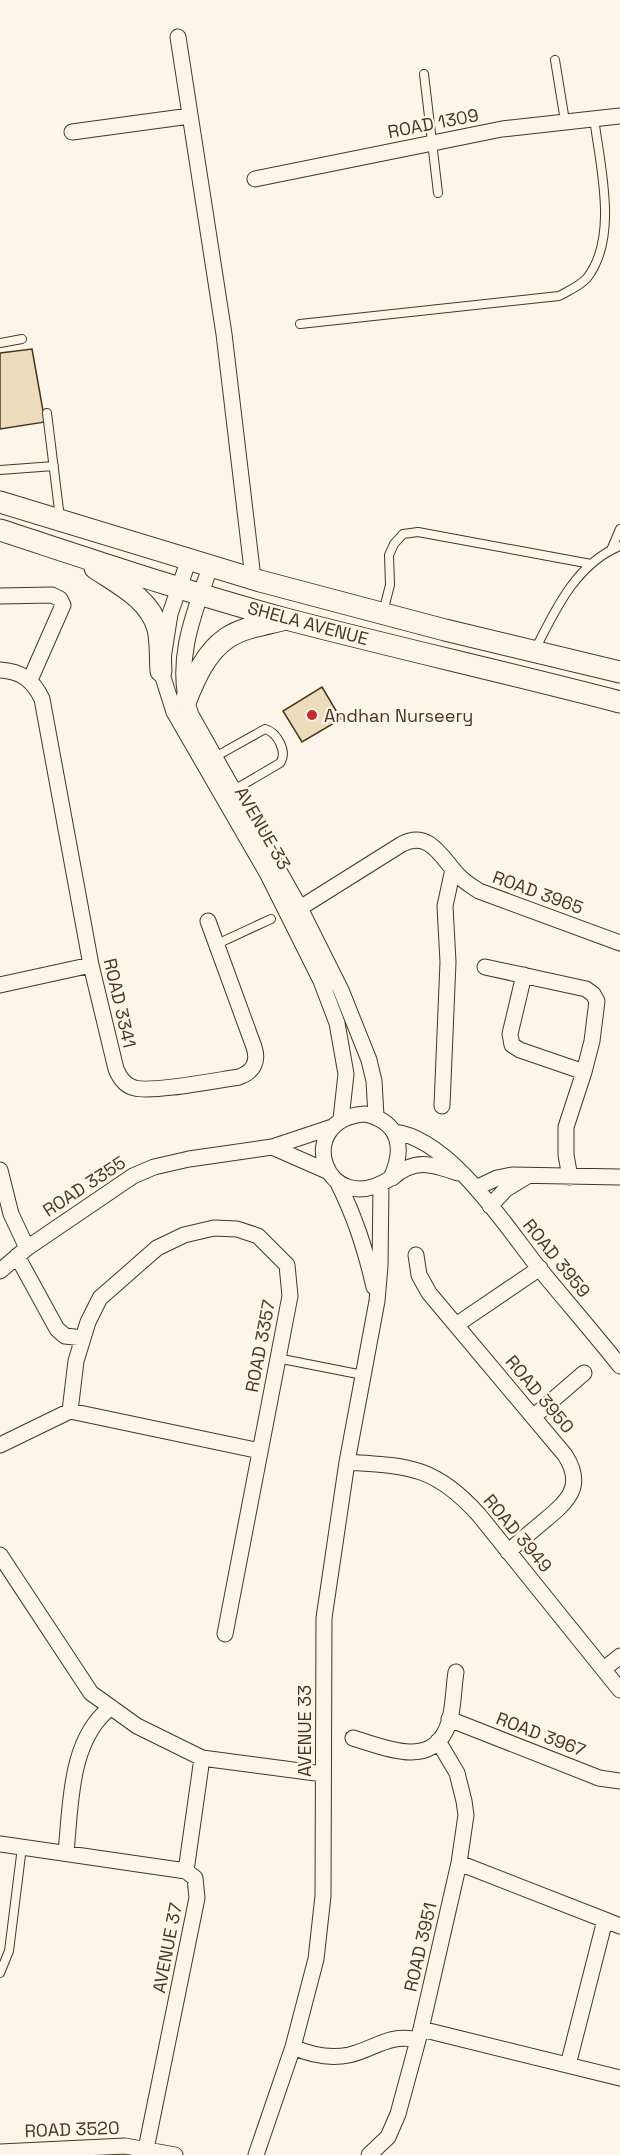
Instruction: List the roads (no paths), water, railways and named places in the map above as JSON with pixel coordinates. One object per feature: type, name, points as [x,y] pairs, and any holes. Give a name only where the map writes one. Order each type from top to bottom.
[{"type":"main road","name":"SHELA AVENUE","points":[[0,502],[253,578],[382,613],[620,672]]},
{"type":"main road","name":"SHELA AVENUE","points":[[0,530],[200,595],[286,619],[620,702]]},
{"type":"main road","points":[[72,553],[136,595],[149,609],[158,627],[161,671]]},
{"type":"main road","points":[[186,700],[203,665],[215,649],[228,638],[286,619]]},
{"type":"street","points":[[178,37],[224,334],[253,578]]},
{"type":"street","points":[[72,132],[190,116]]},
{"type":"street","name":"ROAD 1309","points":[[255,179],[502,129],[620,116]]},
{"type":"street","name":"AVENUE 33","points":[[189,559],[178,588],[166,633],[161,671],[174,712],[267,873],[321,981],[337,1023],[346,1074],[337,1123]]},
{"type":"street","name":"AVENUE 33","points":[[211,565],[200,595],[184,654],[186,700],[191,716],[300,908],[341,990],[369,1060],[374,1081],[376,1116]]},
{"type":"street","points":[[0,596],[52,595],[60,599],[63,605],[30,680],[20,674],[0,670]]},
{"type":"street","name":"ROAD 3341","points":[[30,680],[42,699],[91,965],[116,1069],[129,1086],[147,1089],[239,1077],[245,1075],[254,1066],[256,1054],[208,921]]},
{"type":"street","name":"ROAD 3965","points":[[300,908],[409,840],[416,839],[430,843],[461,878],[479,891],[620,943]]},
{"type":"street","points":[[442,1106],[448,962],[445,906],[453,869]]},
{"type":"street","points":[[0,985],[91,965]]},
{"type":"street","points":[[485,967],[586,989],[597,1001],[592,1041],[566,1127],[566,1155],[570,1177]]},
{"type":"street","points":[[524,975],[510,1034],[512,1045],[519,1050],[584,1072]]},
{"type":"street","points":[[333,1177],[324,1161],[323,1149],[326,1137],[337,1123],[352,1114],[365,1114],[376,1116],[386,1123],[394,1132],[398,1143],[399,1155],[386,1181]]},
{"type":"street","name":"ROAD 3355","points":[[0,1271],[22,1252],[132,1176],[154,1167],[189,1159],[272,1147],[337,1123]]},
{"type":"street","name":"ROAD 3959","points":[[394,1132],[404,1133],[421,1140],[464,1175],[620,1366]]},
{"type":"street","points":[[272,1147],[333,1177],[347,1188],[358,1190],[370,1189],[386,1181],[400,1170],[423,1164],[464,1175]]},
{"type":"street","points":[[476,1188],[504,1176],[620,1177]]},
{"type":"street","points":[[490,1206],[506,1189],[529,1176]]},
{"type":"street","name":"AVENUE 33","points":[[333,1177],[352,1211],[365,1245],[377,1301]]},
{"type":"street","points":[[1,1180],[22,1252],[57,1329],[65,1336],[83,1338]]},
{"type":"street","name":"AVENUE 33","points":[[256,2155],[293,2048],[316,1959],[323,1896],[324,1618],[347,1462],[377,1301],[386,1181]]},
{"type":"street","name":"ROAD 3357","points":[[70,1411],[76,1361],[88,1322],[100,1298],[156,1248],[184,1236],[213,1228],[237,1229],[258,1236],[287,1265],[290,1296],[225,1634]]},
{"type":"street","name":"ROAD 3950","points":[[416,1255],[419,1275],[424,1284],[571,1464],[574,1484],[566,1503],[508,1551]]},
{"type":"street","points":[[456,1324],[540,1268]]},
{"type":"street","points":[[533,1417],[584,1373]]},
{"type":"street","points":[[0,1445],[70,1411],[260,1450]]},
{"type":"street","name":"ROAD 3949","points":[[347,1462],[412,1468],[434,1478],[467,1502],[620,1690]]},
{"type":"street","points":[[0,1555],[91,1693],[137,1726],[202,1758],[323,1774]]},
{"type":"street","points":[[604,1669],[620,1656]]},
{"type":"street","points":[[353,1738],[405,1753],[428,1748],[445,1732],[456,1672]]},
{"type":"street","points":[[66,1852],[72,1796],[82,1746],[101,1715],[111,1707]]},
{"type":"street","name":"ROAD 3967","points":[[449,1719],[599,1778],[620,1781]]},
{"type":"street","name":"ROAD 3951","points":[[369,2155],[388,2137],[394,2126],[419,2035],[459,1863],[466,1815],[464,1801],[457,1773],[438,1741]]},
{"type":"street","points":[[0,1844],[186,1871],[202,1758]]},
{"type":"street","points":[[459,1863],[620,1926]]},
{"type":"street","name":"AVENUE 37","points":[[146,2149],[196,1898],[195,1878],[186,1871]]},
{"type":"street","points":[[568,2065],[605,1920]]},
{"type":"street","points":[[293,2048],[306,2053],[336,2057],[364,2050],[391,2039],[419,2035],[568,2065],[620,2078]]},
{"type":"street","name":"ROAD 3520","points":[[0,2152],[125,2146],[175,2155]]},
{"type":"lane","points":[[555,60],[565,121]]},
{"type":"lane","points":[[424,74],[438,194]]},
{"type":"lane","points":[[300,324],[560,296],[573,289],[586,278],[604,239],[606,221],[594,118]]},
{"type":"lane","points":[[0,343],[22,339]]},
{"type":"lane","points":[[47,413],[61,520]]},
{"type":"lane","points":[[0,470],[54,466]]},
{"type":"lane","points":[[610,550],[620,529]]},
{"type":"lane","points":[[382,613],[390,585],[389,555],[394,544],[403,534],[418,532],[591,564]]},
{"type":"lane","points":[[535,651],[559,602],[591,564],[610,550],[620,546]]},
{"type":"lane","points":[[215,757],[265,729],[273,732],[284,751],[284,757],[280,763],[234,790]]},
{"type":"lane","points":[[217,944],[271,919]]},
{"type":"lane","points":[[277,1358],[363,1375]]},
{"type":"lane","points":[[0,1973],[9,1951],[21,1847]]},
{"type":"place","name":"Andhan Nurseery","points":[[312,715]]}]
